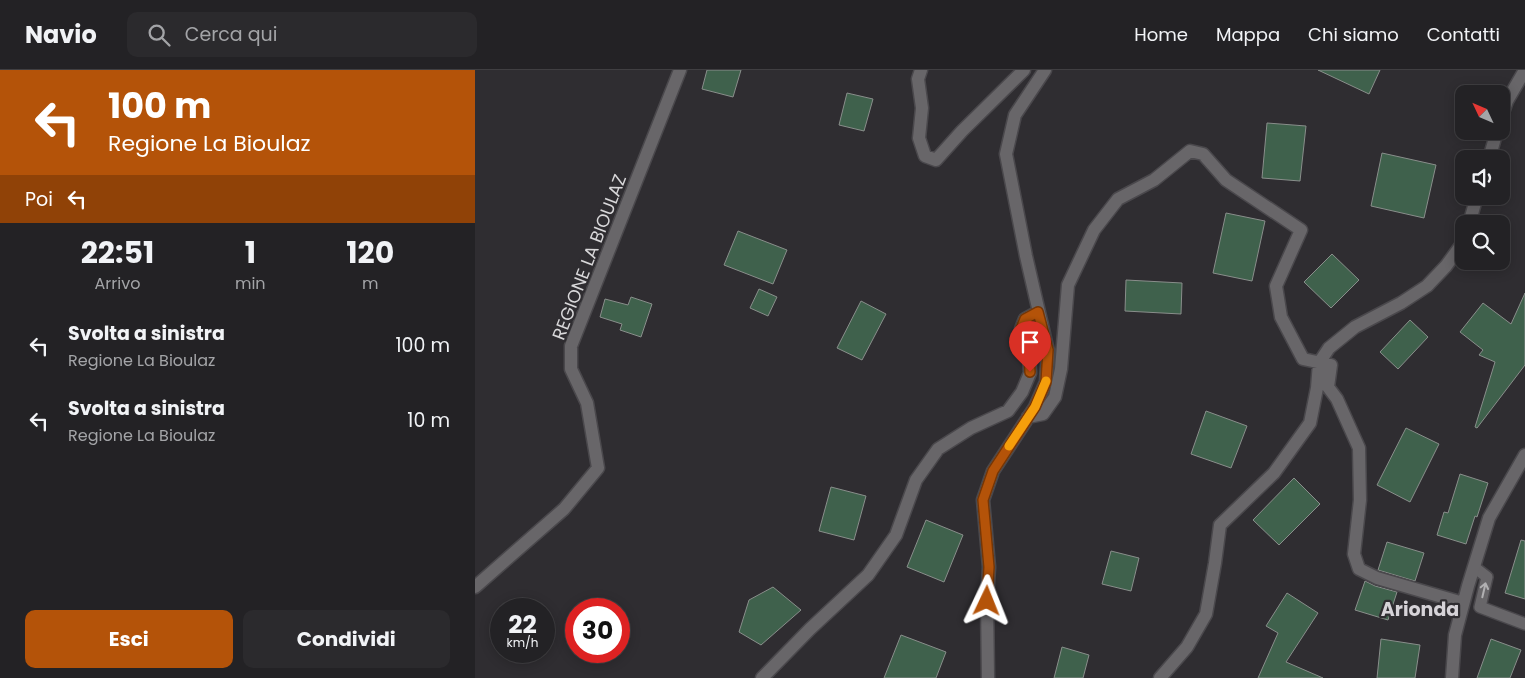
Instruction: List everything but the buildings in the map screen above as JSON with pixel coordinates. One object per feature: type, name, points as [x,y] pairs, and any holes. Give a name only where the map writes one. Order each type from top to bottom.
[{"type":"street","name":"REGIONE LA BIOULAZ","points":[[475,587],[564,510],[598,468],[587,403],[571,369],[571,346],[679,70]]},
{"type":"street","points":[[921,70],[918,79],[922,108],[919,138],[925,156],[936,160],[962,131],[1024,70]]},
{"type":"street","points":[[988,678],[987,601],[989,567],[983,500],[993,471],[1035,407],[1046,382],[1048,350],[1038,312],[1007,154],[1015,115],[1045,70]]},
{"type":"street","points":[[1510,96],[1525,70]]},
{"type":"street","points":[[1028,417],[1043,414],[1055,397],[1061,369],[1068,285],[1094,230],[1118,199],[1154,180],[1190,151],[1203,154],[1226,180],[1301,230],[1276,286],[1281,317],[1303,359],[1331,366],[1327,387],[1337,399],[1359,448],[1359,500],[1354,554],[1359,569],[1377,578],[1463,603]]},
{"type":"street","points":[[1160,678],[1187,647],[1206,614],[1220,525],[1274,473],[1310,424],[1317,388],[1319,363],[1329,348],[1355,327],[1401,303],[1427,286],[1455,254]]},
{"type":"street","points":[[762,678],[803,636],[868,575],[896,535],[917,480],[938,449],[971,428],[1008,411],[1022,392],[1030,372],[1029,353],[1021,329],[1025,319],[1038,312]]},
{"type":"street","points":[[1452,678],[1455,635],[1489,518],[1525,456]]},
{"type":"lane","points":[[1474,567],[1487,577],[1480,607],[1525,624]]},
{"type":"slow traffic","points":[[1009,446],[1035,407],[1046,381]]},
{"type":"district","name":"Arionda","points":[[1420,609]]},
{"type":"route","points":[[987,601],[989,567],[983,500],[993,471],[1035,407],[1046,382],[1048,350],[1038,312],[1025,319],[1021,329],[1029,353],[1030,372]]}]
